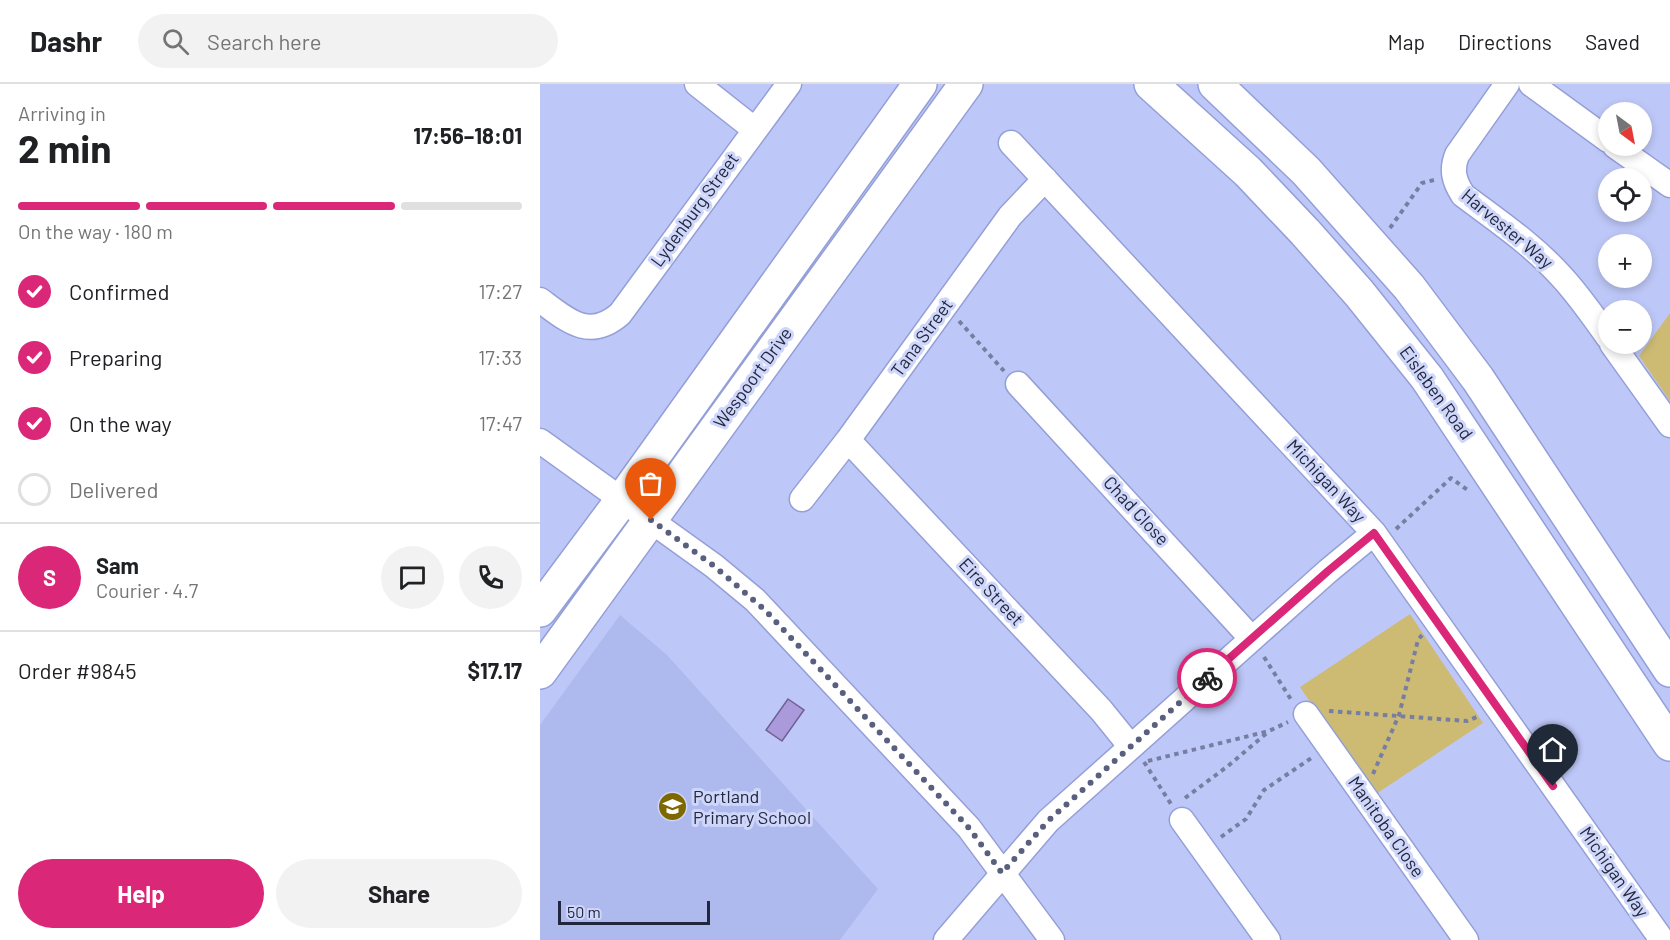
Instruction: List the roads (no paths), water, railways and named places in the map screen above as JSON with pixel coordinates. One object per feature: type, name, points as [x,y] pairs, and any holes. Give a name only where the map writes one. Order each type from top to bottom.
[{"type":"main road","name":"Wespoort Drive","points":[[540,610],[622,500],[920,84]]},
{"type":"main road","name":"Wespoort Drive","points":[[540,672],[966,84]]},
{"type":"main road","name":"Eisleben Road","points":[[1151,84],[1248,172],[1305,231],[1359,293],[1427,378],[1670,744]]},
{"type":"main road","points":[[1215,84],[1306,171],[1379,252],[1444,332],[1478,379],[1670,670]]},
{"type":"street","points":[[697,84],[754,129]]},
{"type":"street","name":"Lydenburg Street","points":[[540,300],[575,324],[585,327],[606,324],[620,314],[789,84]]},
{"type":"street","name":"Harvester Way","points":[[1507,84],[1457,155],[1453,175],[1456,185],[1463,195],[1541,256],[1582,301],[1598,323]]},
{"type":"street","points":[[1531,84],[1598,133]]},
{"type":"street","name":"Michigan Way","points":[[1011,143],[1377,537],[1662,940]]},
{"type":"street","points":[[1629,156],[1670,185]]},
{"type":"street","name":"Tana Street","points":[[802,500],[1010,216],[1044,179]]},
{"type":"street","points":[[1619,354],[1670,425]]},
{"type":"street","name":"Chad Close","points":[[1018,384],[1252,639]]},
{"type":"street","name":"Eire Street","points":[[848,440],[1093,702],[1137,754]]},
{"type":"street","points":[[540,441],[735,583],[769,614],[969,828],[1052,940]]},
{"type":"street","points":[[946,940],[1048,821],[1137,754],[1252,639],[1328,571],[1377,537]]},
{"type":"street","name":"Manitoba Close","points":[[1306,714],[1466,940]]},
{"type":"street","points":[[1178,813],[1268,940]]},
{"type":"place","name":"Portland Primary School","points":[[672,807]]}]
